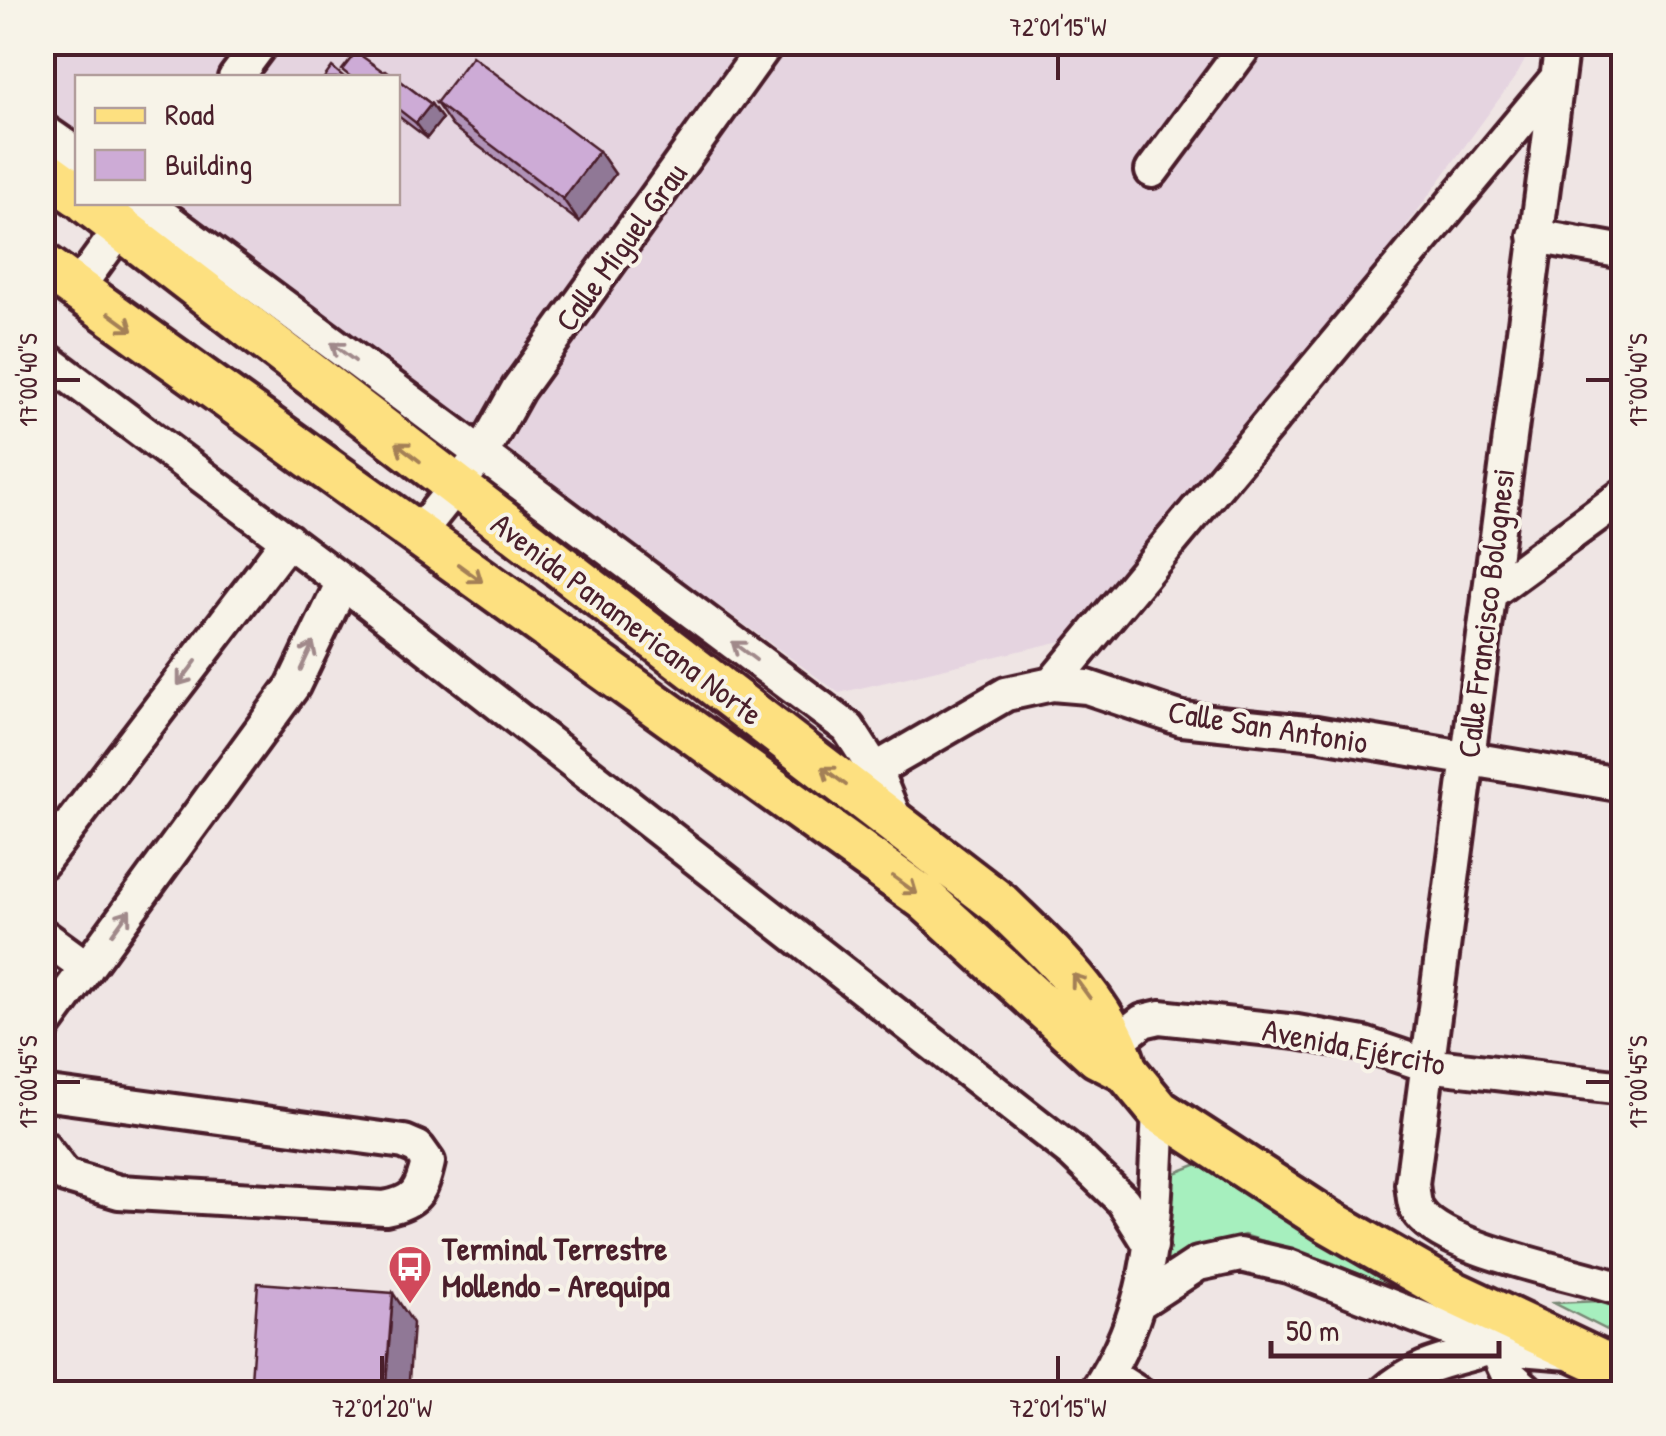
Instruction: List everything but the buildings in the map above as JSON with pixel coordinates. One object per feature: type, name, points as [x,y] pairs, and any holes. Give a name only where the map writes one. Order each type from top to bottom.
[{"type":"main road","points":[[42,168],[75,193]]},
{"type":"main road","name":"Avenida Panamericana Norte","points":[[122,209],[467,471],[760,719],[1000,904],[1077,979],[1114,1057]]},
{"type":"main road","name":"Avenida Panamericana Norte","points":[[42,264],[924,899],[1114,1057],[1159,1111],[1328,1221],[1450,1291],[1624,1373]]},
{"type":"street","points":[[237,75],[262,42]]},
{"type":"street","name":"Calle Miguel Grau","points":[[417,535],[467,471],[518,389],[768,42]]},
{"type":"street","points":[[1152,171],[1248,42]]},
{"type":"street","points":[[1052,684],[1554,54]]},
{"type":"street","name":"Calle Francisco Bolognesi","points":[[1554,54],[1536,236],[1412,1184],[1416,1210],[1426,1222],[1478,1250],[1571,1272],[1624,1290]]},
{"type":"street","points":[[42,130],[75,153]]},
{"type":"street","points":[[76,290],[122,209]]},
{"type":"street","points":[[1536,236],[1624,252]]},
{"type":"street","points":[[42,356],[344,582],[1073,1153],[1123,1201],[1151,1246]]},
{"type":"street","points":[[467,471],[848,728],[876,770],[897,824]]},
{"type":"street","points":[[1489,594],[1624,495]]},
{"type":"street","points":[[42,862],[288,540]]},
{"type":"street","points":[[42,1029],[293,686],[344,582]]},
{"type":"street","points":[[729,759],[787,684]]},
{"type":"street","name":"Calle San Antonio","points":[[876,770],[1006,694],[1052,684],[1086,687],[1182,718],[1316,733],[1624,786]]},
{"type":"street","points":[[42,936],[87,968]]},
{"type":"street","name":"Avenida Ejército","points":[[1114,1057],[1142,1020],[1160,1016],[1364,1044],[1427,1064],[1624,1088]]},
{"type":"street","points":[[42,1093],[404,1142],[418,1148],[428,1162],[421,1192],[408,1204],[385,1208],[118,1192],[65,1176],[42,1146]]},
{"type":"street","points":[[1139,1394],[1102,1384],[1142,1300],[1151,1246],[1159,1111]]},
{"type":"street","points":[[1142,1300],[1198,1264],[1240,1255],[1288,1266],[1496,1348],[1507,1373],[1531,1394]]},
{"type":"street","points":[[1383,1394],[1404,1375],[1433,1361],[1496,1348],[1578,1354]]},
{"type":"shaded area","points":[[43,42],[1534,43],[1518,73],[1113,629],[839,693],[165,205],[400,205],[400,75],[75,75],[75,140],[43,116]]},
{"type":"green space","points":[[1198,1164],[1493,1330],[1328,1261],[1244,1235],[1205,1246],[1160,1273],[1165,1177]]},
{"type":"green space","points":[[1600,1301],[1623,1310],[1623,1338],[1554,1303]]},
{"type":"place","name":"Terminal Terrestre Mollendo - Arequipa","points":[[410,1305]]}]
